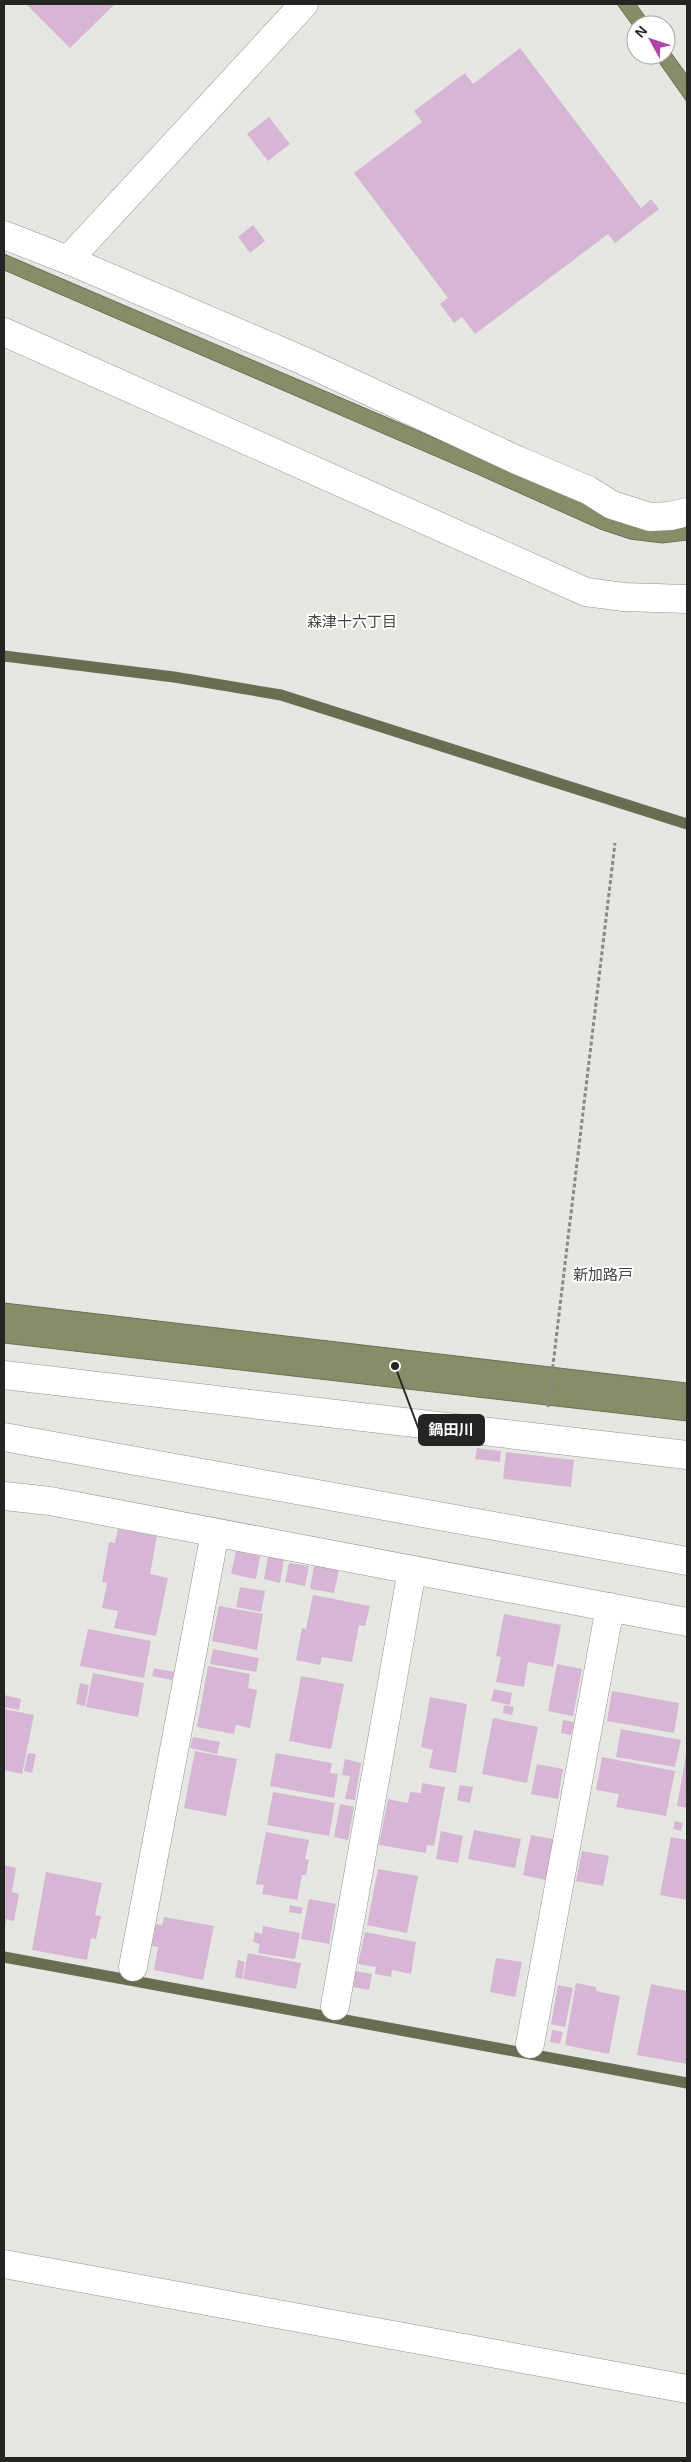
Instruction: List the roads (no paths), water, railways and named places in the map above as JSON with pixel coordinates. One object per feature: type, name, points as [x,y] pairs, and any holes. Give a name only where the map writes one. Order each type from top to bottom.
[{"type":"street","points":[[68,260],[304,4]]},
{"type":"street","points":[[4,235],[68,260],[304,361],[518,460],[588,490],[612,505],[650,517],[670,516],[687,512]]},
{"type":"street","points":[[4,332],[586,592],[624,597],[687,599]]},
{"type":"street","points":[[4,1375],[687,1455]]},
{"type":"street","points":[[4,1437],[687,1561]]},
{"type":"street","points":[[4,1496],[50,1501],[687,1622]]},
{"type":"street","points":[[133,1967],[215,1533]]},
{"type":"street","points":[[335,2006],[412,1570]]},
{"type":"street","points":[[530,2044],[610,1607]]},
{"type":"street","points":[[4,2264],[687,2389]]},
{"type":"waterway","points":[[4,656],[174,677],[281,695],[687,824]]},
{"type":"waterway","points":[[4,1957],[687,2083]]},
{"type":"place","name":"鍋田川","points":[[395,1366]]},
{"type":"district","name":"森津十六丁目","points":[[352,621]]},
{"type":"district","name":"新加路戸","points":[[603,1274]]}]
